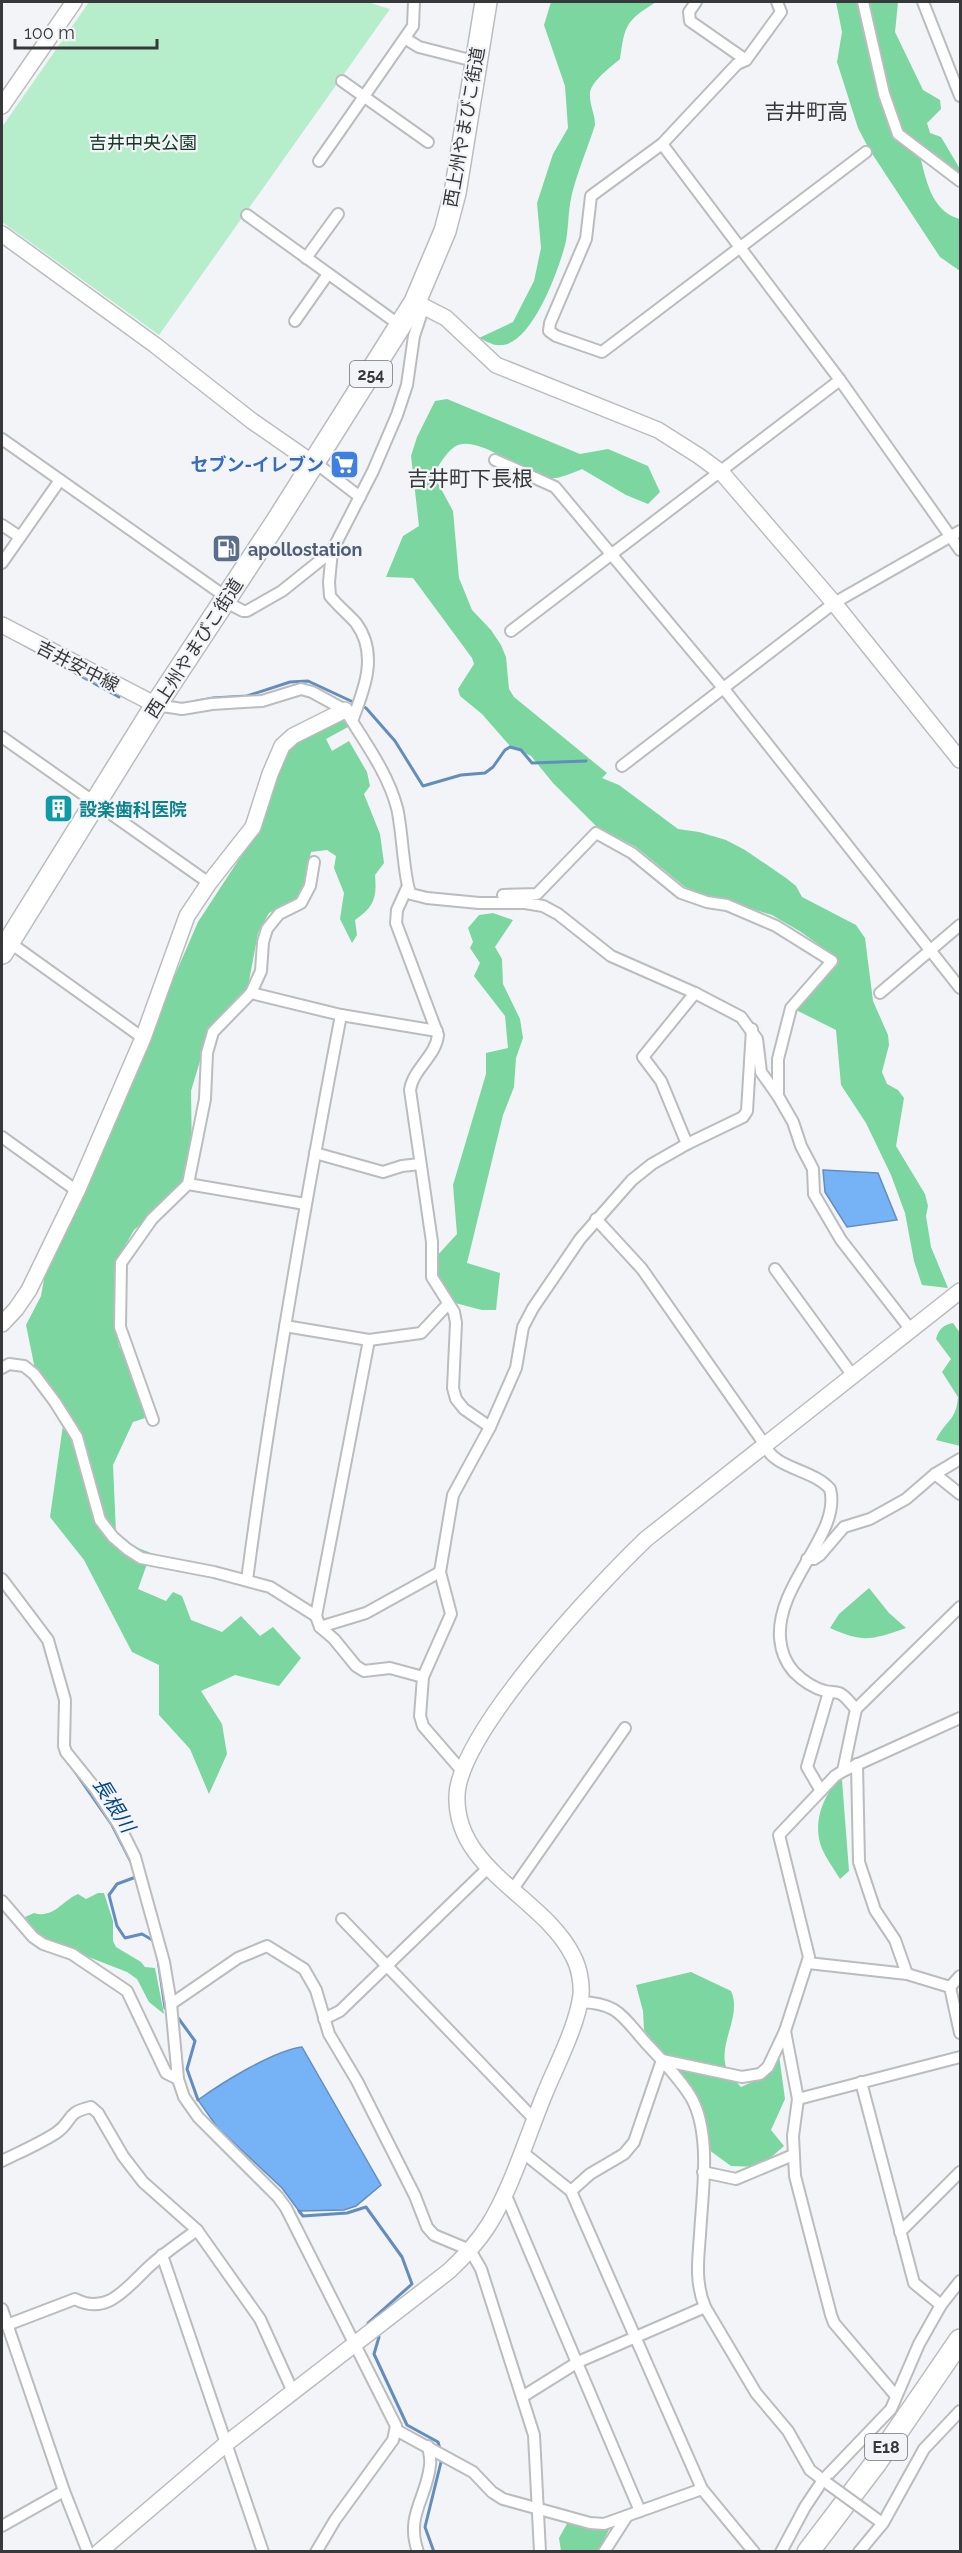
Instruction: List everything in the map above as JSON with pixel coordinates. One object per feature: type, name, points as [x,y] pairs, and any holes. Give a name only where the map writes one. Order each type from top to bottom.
[{"type":"highway","name":"西上州やまびこ街道","points":[[5,947],[156,705],[314,464],[401,326],[418,307],[445,231],[455,193],[474,61],[486,2]]},
{"type":"highway","name":"E18","points":[[808,2552],[881,2455],[960,2340]]},
{"type":"highway","name":"E18","points":[[825,2552],[887,2470],[960,2366]]},
{"type":"street","points":[[2,106],[74,2]]},
{"type":"street","points":[[319,161],[406,39],[413,26],[414,2]]},
{"type":"street","points":[[696,2],[689,12],[690,21],[746,60]]},
{"type":"street","points":[[777,2],[781,12],[746,60],[737,64],[662,144],[591,196],[586,239],[550,323],[549,331],[556,336],[602,352],[866,152]]},
{"type":"street","points":[[863,2],[884,93],[898,134],[960,181]]},
{"type":"street","points":[[923,2],[960,96]]},
{"type":"street","points":[[406,39],[419,47],[474,61]]},
{"type":"street","points":[[342,81],[428,142]]},
{"type":"street","points":[[662,144],[956,534],[960,550]]},
{"type":"street","points":[[306,258],[338,214]]},
{"type":"street","points":[[247,215],[401,326]]},
{"type":"street","points":[[2,234],[155,345],[252,421],[321,467],[360,497]]},
{"type":"street","points":[[295,321],[328,274]]},
{"type":"street","points":[[2,1324],[29,1290],[77,1191],[143,1038],[179,933],[209,883],[253,827],[270,774],[282,746],[301,731],[349,716],[364,688],[368,659],[358,628],[330,596],[332,551],[389,434],[407,385],[418,307],[446,318],[496,365],[658,430],[719,472],[751,505],[834,603],[960,760]]},
{"type":"street","points":[[511,631],[840,380]]},
{"type":"street","points":[[2,439],[243,611],[248,611],[282,591],[332,551]]},
{"type":"street","points":[[495,460],[555,487],[724,689],[960,988]]},
{"type":"street","points":[[2,563],[60,480]]},
{"type":"street","points":[[2,525],[20,537]]},
{"type":"street","points":[[622,766],[834,603],[956,534]]},
{"type":"street","name":"吉井安中線","points":[[2,625],[156,705]]},
{"type":"street","points":[[156,705],[182,709],[212,704],[262,701],[301,689],[312,692],[349,716],[385,777],[397,807],[408,873],[407,888],[397,910],[396,923],[437,1031],[437,1044],[411,1080],[410,1090],[432,1242],[432,1277],[454,1312],[456,1323],[453,1388],[456,1399],[464,1409],[489,1427]]},
{"type":"street","points":[[2,737],[209,883]]},
{"type":"street","points":[[478,903],[494,895],[537,894],[596,833],[632,853],[681,893],[707,902],[727,905],[776,926],[832,961],[791,1008],[778,1059],[778,1096]]},
{"type":"street","points":[[153,1420],[120,1327],[121,1263],[152,1219],[188,1184],[205,1099],[207,1053],[213,1032],[251,993],[261,971],[267,929],[279,914],[301,903],[310,886],[314,862]]},
{"type":"street","points":[[407,888],[411,894],[428,898],[478,903],[508,901],[543,906],[558,914],[611,956],[695,993],[741,1017],[752,1029],[757,1039],[761,1072],[793,1122],[801,1146],[813,1169],[814,1194],[841,1240],[911,1330]]},
{"type":"street","points":[[880,993],[960,925]]},
{"type":"street","points":[[5,947],[143,1038]]},
{"type":"street","points":[[251,993],[341,1015],[437,1031]]},
{"type":"street","points":[[687,1144],[661,1081],[643,1056],[695,993]]},
{"type":"street","points":[[247,1580],[266,1441],[305,1204],[341,1015]]},
{"type":"street","points":[[462,1771],[423,1726],[420,1716],[423,1677],[451,1614],[440,1572],[453,1495],[489,1427],[516,1368],[523,1327],[580,1239],[632,1180],[652,1164],[743,1117],[747,1111],[752,1029]]},
{"type":"street","points":[[2,1137],[77,1191]]},
{"type":"street","points":[[315,1153],[383,1172],[402,1166],[420,1164]]},
{"type":"street","points":[[188,1184],[305,1204]]},
{"type":"street","points":[[597,1219],[642,1269],[765,1445],[768,1453],[775,1459],[804,1470],[830,1489],[832,1495],[830,1517],[784,1603],[779,1622],[781,1649],[795,1672],[809,1684],[829,1692],[841,1693],[856,1709]]},
{"type":"street","points":[[775,1269],[853,1376]]},
{"type":"street","points":[[99,2552],[227,2444],[449,2271],[470,2250],[489,2225],[580,2002],[581,1988],[578,1967],[566,1942],[489,1867],[471,1846],[460,1822],[457,1797],[462,1771],[470,1751],[511,1691],[608,1576],[646,1539],[960,1291]]},
{"type":"street","points":[[285,1326],[369,1340],[421,1333],[448,1304]]},
{"type":"street","points":[[318,1622],[369,1340]]},
{"type":"street","points":[[2,1368],[9,1364],[24,1366],[34,1374],[55,1402],[77,1437],[100,1520],[113,1537],[127,1549],[141,1558],[270,1587],[318,1622],[356,1666],[364,1671],[390,1668],[423,1677]]},
{"type":"street","points":[[807,1559],[814,1559],[820,1555],[844,1527],[870,1519],[906,1499],[935,1474],[960,1459]]},
{"type":"street","points":[[935,1474],[960,1494]]},
{"type":"street","points":[[318,1622],[366,1613],[440,1572]]},
{"type":"street","points":[[2,1579],[48,1640],[65,1700],[64,1746],[66,1752],[95,1788],[119,1825],[135,1857],[164,1962],[171,2004],[178,2079],[184,2097],[198,2117],[278,2196],[286,2208],[392,2417],[396,2430],[393,2440],[335,2520],[316,2552]]},
{"type":"street","points":[[843,1771],[856,1709],[960,1607]]},
{"type":"street","points":[[821,1791],[807,1767],[829,1692]]},
{"type":"street","points":[[662,2060],[742,2077],[759,2074],[768,2067],[785,2031],[809,1957],[779,1835],[843,1771],[960,1718]]},
{"type":"street","points":[[513,1889],[625,1728]]},
{"type":"street","points":[[857,1764],[858,1862],[875,1910],[895,1940],[907,1974]]},
{"type":"street","points":[[324,2019],[340,2011],[489,1867]]},
{"type":"street","points":[[2,1901],[33,1937],[43,1944],[72,1954],[127,1991],[166,2073],[178,2079]]},
{"type":"street","points":[[342,1919],[534,2119]]},
{"type":"street","points":[[171,2004],[238,1958],[267,1946],[304,1969],[316,1990],[329,2034],[357,2081],[415,2196],[427,2227],[435,2235],[470,2250],[481,2269],[534,2435],[540,2552]]},
{"type":"street","points":[[808,1963],[907,1974],[950,1987]]},
{"type":"street","points":[[950,1987],[960,1976]]},
{"type":"street","points":[[950,1987],[960,2033]]},
{"type":"street","points":[[580,2002],[601,2003],[616,2010],[662,2060],[694,2102],[701,2125],[703,2172],[697,2270],[699,2293],[705,2307],[756,2393],[788,2431],[810,2470],[881,2521]]},
{"type":"street","points":[[785,2031],[798,2099],[794,2119],[795,2176],[834,2323],[896,2396]]},
{"type":"street","points":[[798,2099],[960,2057]]},
{"type":"street","points":[[570,2191],[590,2174],[624,2154],[634,2142],[662,2060]]},
{"type":"street","points":[[861,2082],[914,2283],[941,2306]]},
{"type":"street","points":[[2,2161],[65,2127],[68,2118],[76,2110],[91,2107],[98,2113],[123,2156],[143,2182],[197,2230],[260,2319],[292,2392]]},
{"type":"street","points":[[521,2151],[570,2191],[702,2489],[754,2552]]},
{"type":"street","points":[[703,2172],[736,2179],[793,2155]]},
{"type":"street","points":[[900,2232],[960,2172]]},
{"type":"street","points":[[504,2192],[640,2511]]},
{"type":"street","points":[[7,2325],[75,2299],[82,2303],[108,2302],[123,2294],[162,2255],[197,2230]]},
{"type":"street","points":[[162,2255],[263,2552]]},
{"type":"street","points":[[781,2552],[805,2507],[891,2409],[919,2344],[941,2306],[960,2280]]},
{"type":"street","points":[[522,2397],[578,2362],[705,2307]]},
{"type":"street","points":[[2,2309],[64,2491],[88,2552]]},
{"type":"street","points":[[859,2552],[881,2521],[924,2449],[960,2410]]},
{"type":"street","points":[[396,2430],[473,2472],[497,2496],[590,2523],[604,2524],[702,2489]]},
{"type":"street","points":[[418,2552],[412,2535],[430,2465],[431,2448]]},
{"type":"street","points":[[2,2526],[64,2491]]},
{"type":"street","points":[[604,2552],[627,2516]]},
{"type":"green space","name":"吉井中央公園","points":[[89,2],[367,2],[390,9],[159,335],[2,222],[2,127]]},
{"type":"green space","points":[[551,2],[656,2],[633,19],[626,31],[620,59],[601,76],[590,91],[595,125],[571,196],[563,253],[543,303],[534,319],[512,342],[495,345],[479,338],[513,322],[534,281],[541,248],[537,203],[553,154],[568,128],[565,86],[544,25]]},
{"type":"green space","points":[[836,2],[898,2],[895,32],[923,90],[940,100],[941,109],[927,123],[930,133],[941,137],[960,169],[960,176],[930,152],[921,160],[937,204],[960,219],[960,271],[940,257],[869,149],[858,128],[837,62],[842,32]]},
{"type":"green space","points":[[447,399],[580,454],[608,449],[648,466],[660,492],[648,504],[626,495],[582,469],[560,477],[546,478],[486,449],[462,444],[453,448],[433,474],[453,511],[459,578],[472,610],[491,630],[501,645],[506,657],[509,689],[514,697],[607,773],[602,778],[619,785],[678,829],[726,840],[745,850],[796,886],[802,897],[856,925],[865,938],[873,1001],[888,1035],[889,1045],[882,1072],[887,1084],[898,1090],[904,1098],[896,1146],[925,1194],[931,1247],[948,1288],[922,1285],[914,1261],[905,1213],[891,1175],[866,1123],[841,1085],[836,1030],[796,1010],[837,958],[801,932],[772,915],[685,887],[636,847],[597,827],[553,783],[531,756],[510,746],[482,714],[460,696],[458,689],[474,664],[472,658],[413,578],[386,577],[403,536],[419,526],[411,456],[417,437],[435,401]]},
{"type":"green space","points":[[347,719],[348,727],[326,739],[332,751],[349,741],[367,772],[370,786],[364,794],[380,834],[384,863],[375,875],[373,901],[355,920],[357,935],[352,943],[340,919],[344,893],[334,868],[336,856],[327,850],[311,852],[304,883],[296,899],[269,913],[258,933],[247,992],[229,1007],[209,1031],[191,1091],[192,1158],[186,1178],[164,1205],[134,1230],[115,1263],[114,1324],[119,1346],[138,1379],[145,1418],[133,1422],[113,1465],[116,1533],[128,1544],[151,1553],[138,1589],[166,1601],[173,1592],[182,1596],[191,1620],[222,1632],[241,1616],[260,1636],[273,1627],[301,1658],[279,1686],[235,1675],[201,1691],[222,1724],[227,1754],[209,1794],[190,1749],[159,1715],[159,1665],[132,1652],[84,1560],[50,1517],[63,1425],[37,1379],[26,1325],[41,1296],[46,1268],[198,922],[260,827],[286,749],[321,726]]},
{"type":"green space","points":[[493,913],[513,920],[495,947],[502,959],[503,984],[520,1019],[523,1038],[516,1058],[514,1087],[503,1115],[467,1263],[500,1273],[496,1310],[482,1310],[455,1303],[438,1278],[435,1258],[457,1234],[453,1185],[486,1074],[486,1053],[508,1048],[505,1016],[474,976],[480,963],[470,948],[473,942],[468,928],[479,915]]},
{"type":"green space","points":[[953,1323],[960,1333],[960,1446],[936,1440],[953,1416],[957,1405],[958,1397],[942,1372],[951,1359],[936,1339],[942,1328]]},
{"type":"green space","points":[[869,1588],[889,1613],[906,1628],[876,1637],[860,1638],[830,1628],[839,1614]]},
{"type":"green space","points":[[838,1779],[842,1780],[849,1871],[840,1879],[821,1846],[818,1828],[824,1802]]},
{"type":"green space","points":[[98,1893],[104,1893],[113,1921],[113,1941],[116,1947],[141,1962],[145,1967],[155,1968],[164,2014],[149,2002],[137,1979],[127,1972],[50,1942],[37,1933],[25,1917],[34,1913],[47,1914],[78,1894],[86,1899]]},
{"type":"green space","points":[[691,1972],[731,1991],[734,2011],[726,2042],[725,2062],[729,2074],[741,2087],[763,2077],[779,2055],[785,2099],[771,2130],[784,2146],[760,2167],[731,2166],[705,2147],[706,2128],[669,2061],[644,2030],[643,2011],[636,1985]]},
{"type":"green space","points":[[568,2522],[587,2529],[611,2526],[598,2551],[561,2551],[559,2538]]},
{"type":"water","points":[[823,1170],[878,1173],[897,1220],[847,1227],[825,1192]]},
{"type":"water","points":[[302,2047],[381,2185],[356,2206],[344,2210],[299,2211],[282,2188],[217,2127],[198,2100],[234,2076],[263,2061],[277,2054]]},
{"type":"waterway","points":[[10,637],[119,697]]},
{"type":"waterway","points":[[197,701],[247,696],[290,682],[308,681],[366,708],[395,741],[423,786],[461,775],[485,773],[510,747],[521,750],[532,763],[586,761]]},
{"type":"waterway","name":"長根川","points":[[2,1587],[7,1595]]},
{"type":"waterway","name":"長根川","points":[[71,1766],[112,1825],[131,1862]]},
{"type":"waterway","name":"長根川","points":[[136,1877],[117,1884],[109,1895],[117,1926],[125,1938],[142,1934],[154,1941]]},
{"type":"waterway","name":"長根川","points":[[158,1959],[165,2008]]},
{"type":"waterway","name":"長根川","points":[[176,2015],[195,2041],[187,2069],[198,2100]]},
{"type":"waterway","points":[[299,2211],[303,2216],[347,2213],[366,2207],[402,2257],[412,2284],[368,2323],[370,2326]]},
{"type":"waterway","points":[[376,2333],[379,2337],[374,2354],[407,2425],[438,2442],[440,2449]]},
{"type":"waterway","points":[[434,2552],[425,2527],[442,2458]]},
{"type":"place","name":"セブン-イレブン","points":[[345,464]]},
{"type":"place","name":"apollostation","points":[[227,549]]},
{"type":"place","name":"設楽歯科医院","points":[[58,809]]},
{"type":"district","name":"吉井町高","points":[[806,111]]},
{"type":"district","name":"吉井町下長根","points":[[470,478]]}]
